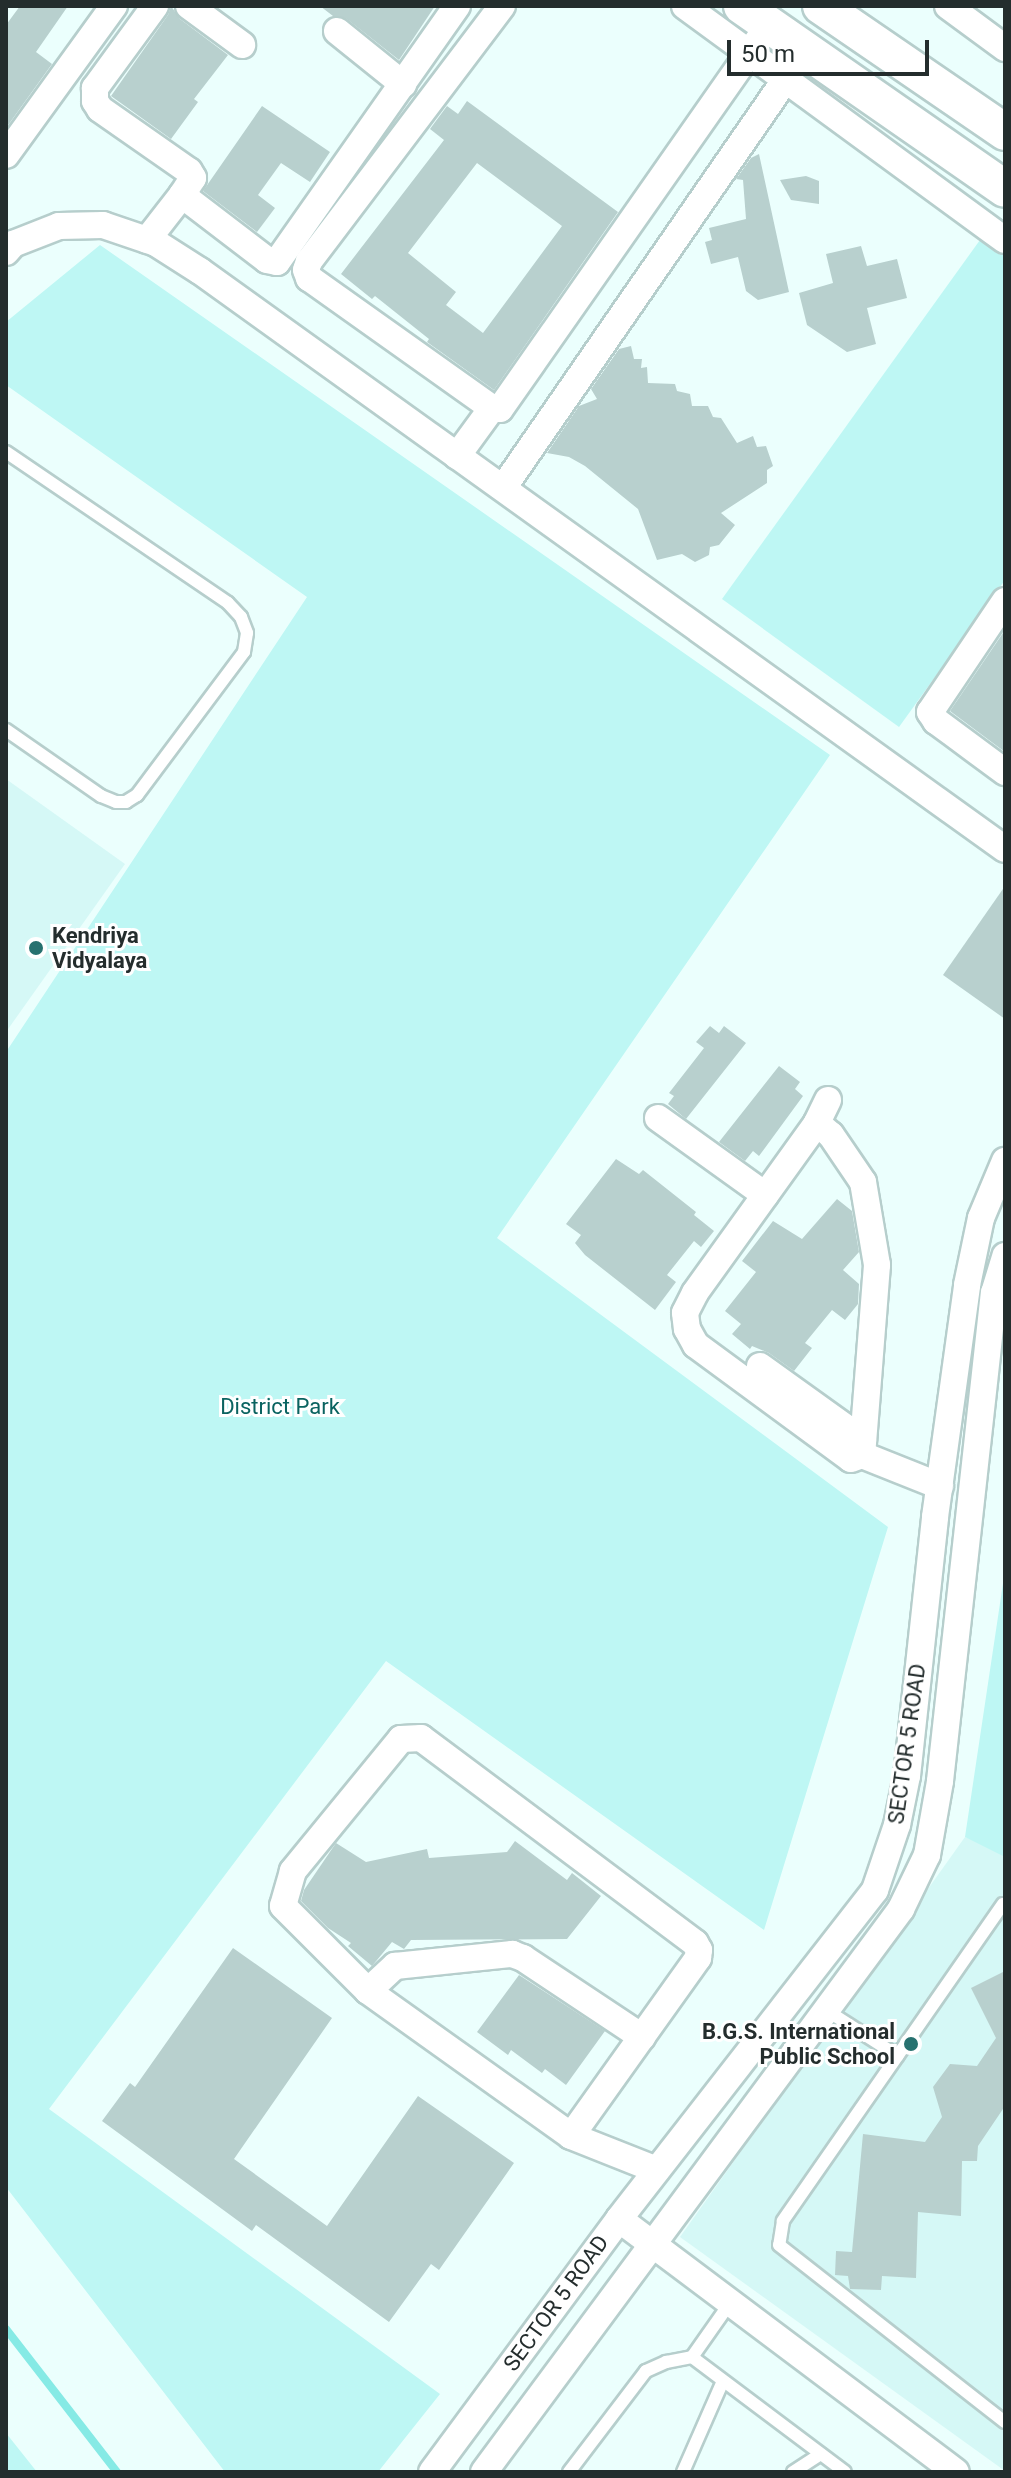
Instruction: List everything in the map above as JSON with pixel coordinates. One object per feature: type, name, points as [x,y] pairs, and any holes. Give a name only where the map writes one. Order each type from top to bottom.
[{"type":"street","points":[[6,155],[114,6]]},
{"type":"street","points":[[147,240],[193,178],[189,171],[100,109],[95,101],[95,88],[155,6]]},
{"type":"street","points":[[189,6],[242,45]]},
{"type":"street","points":[[182,195],[267,260],[277,262],[457,6]]},
{"type":"street","points":[[502,6],[309,261],[306,270],[309,278],[492,408],[500,409],[507,404],[754,28]]},
{"type":"street","points":[[685,6],[754,28],[1005,240]]},
{"type":"street","points":[[821,6],[1005,132]]},
{"type":"street","points":[[948,6],[1005,48]]},
{"type":"street","points":[[337,31],[403,84]]},
{"type":"street","points":[[796,65],[1005,189]]},
{"type":"street","points":[[503,488],[796,65]]},
{"type":"street","points":[[6,252],[13,244],[59,226],[103,225],[147,240],[200,271],[1005,849]]},
{"type":"street","points":[[457,456],[492,408]]},
{"type":"street","points":[[1005,601],[930,712],[936,721],[1005,772]]},
{"type":"street","points":[[823,1112],[831,1135],[863,1182],[877,1265],[863,1447],[851,1459],[696,1345],[687,1329],[685,1313],[695,1293],[765,1195],[823,1112]]},
{"type":"street","points":[[658,1118],[765,1195]]},
{"type":"street","name":"SECTOR 5 ROAD","points":[[432,2472],[619,2219],[875,1890],[897,1825],[907,1776],[940,1486],[967,1285],[981,1218],[1005,1161]]},
{"type":"street","name":"SECTOR 5 ROAD","points":[[484,2472],[901,1909],[927,1855],[940,1781],[994,1293],[1005,1256]]},
{"type":"street","points":[[760,1366],[863,1447],[940,1486]]},
{"type":"street","points":[[571,2136],[698,1958],[699,1950],[695,1943],[421,1738],[401,1739],[293,1871],[283,1906],[368,1991],[571,2136],[657,2170]]},
{"type":"street","points":[[368,1991],[395,1966],[512,1954],[523,1958],[642,2037]]},
{"type":"street","points":[[619,2219],[956,2472]]},
{"type":"lane","points":[[6,452],[228,603],[241,617],[247,633],[244,652],[137,795],[126,802],[101,796],[6,730]]},
{"type":"lane","points":[[1003,1904],[783,2221],[779,2245],[1005,2422]]},
{"type":"lane","points":[[826,2010],[898,2056]]},
{"type":"lane","points":[[569,2472],[646,2371],[666,2362],[692,2357],[730,2303]]},
{"type":"lane","points":[[692,2357],[845,2472]]},
{"type":"lane","points":[[683,2472],[723,2381]]},
{"type":"lane","points":[[793,2472],[821,2454]]},
{"type":"shaded area","name":"Kendriya Vidyalaya","points":[[6,779],[125,864],[6,1032]]},
{"type":"shaded area","name":"B.G.S. International Public School","points":[[965,1837],[1005,1852],[1005,2471],[680,2237]]},
{"type":"green space","points":[[985,233],[1005,248],[1005,580],[899,727],[722,599]]},
{"type":"green space","name":"District Park","points":[[100,245],[830,755],[497,1238],[888,1527],[764,1930],[386,1661],[49,2109],[440,2394],[378,2472],[225,2472],[6,2187],[6,1052],[307,597],[6,385],[6,322]]},
{"type":"green space","points":[[1005,1570],[1005,1857],[965,1837]]},
{"type":"green space","points":[[6,2433],[37,2472],[6,2472]]},
{"type":"building","points":[[20,6],[68,6],[36,52],[52,64],[6,128],[6,25]]},
{"type":"building","points":[[171,6],[180,19],[228,55],[194,99],[198,102],[171,139],[111,96],[168,15]]},
{"type":"building","points":[[320,6],[435,6],[399,60],[347,19],[333,16]]},
{"type":"building","points":[[467,101],[618,212],[494,390],[427,342],[429,339],[375,296],[372,299],[341,274],[444,140],[430,129],[447,106],[458,114]],"holes":[[[477,163],[562,226],[483,333],[446,305],[456,292],[408,253]]]},
{"type":"building","points":[[262,106],[330,152],[310,182],[281,163],[258,195],[275,208],[257,232],[203,191]]},
{"type":"building","points":[[759,154],[789,292],[758,300],[746,291],[738,257],[711,264],[705,242],[712,240],[709,228],[746,219],[743,180],[736,179],[751,158]]},
{"type":"building","points":[[806,176],[819,181],[819,204],[791,200],[780,180]]},
{"type":"building","points":[[861,246],[867,266],[897,259],[907,298],[867,308],[876,344],[847,352],[807,325],[799,293],[833,283],[826,254]]},
{"type":"building","points":[[631,346],[634,359],[642,359],[641,368],[647,367],[648,383],[675,384],[677,391],[690,394],[692,406],[708,406],[713,417],[721,418],[737,443],[753,436],[757,447],[766,446],[773,466],[767,470],[767,483],[721,513],[735,525],[719,545],[710,547],[709,555],[695,562],[682,554],[657,560],[638,509],[585,466],[569,457],[547,453],[579,406],[597,399],[591,389],[619,349]]},
{"type":"building","points":[[1005,630],[1005,752],[950,711]]},
{"type":"building","points":[[1005,886],[1005,1019],[943,975]]},
{"type":"building","points":[[710,1026],[719,1033],[724,1026],[746,1043],[686,1119],[668,1104],[674,1096],[669,1093],[704,1048],[696,1042]]},
{"type":"building","points":[[779,1066],[800,1082],[795,1089],[803,1096],[759,1156],[753,1151],[745,1161],[719,1142]]},
{"type":"building","points":[[616,1159],[639,1174],[643,1170],[696,1212],[694,1215],[714,1231],[701,1247],[694,1241],[667,1275],[676,1282],[655,1310],[585,1255],[575,1243],[581,1235],[566,1224]]},
{"type":"building","points":[[837,1199],[852,1211],[859,1252],[843,1270],[859,1284],[858,1304],[845,1320],[832,1310],[805,1343],[812,1348],[794,1371],[769,1353],[752,1346],[750,1349],[732,1334],[741,1324],[725,1311],[756,1272],[742,1261],[773,1221],[802,1239]]},
{"type":"building","points":[[515,1841],[567,1880],[572,1873],[601,1896],[567,1939],[411,1940],[404,1949],[392,1942],[372,1966],[348,1946],[351,1943],[328,1928],[301,1901],[304,1890],[336,1843],[366,1862],[427,1849],[429,1858],[507,1852]]},
{"type":"building","points":[[233,1948],[332,2018],[234,2159],[327,2226],[418,2096],[514,2163],[439,2270],[431,2264],[389,2322],[256,2225],[252,2231],[102,2121],[130,2083],[135,2087]]},
{"type":"building","points":[[1005,1971],[1005,2106],[978,2146],[977,2161],[962,2161],[961,2216],[918,2212],[916,2278],[882,2276],[881,2290],[850,2289],[848,2276],[835,2275],[836,2251],[852,2252],[863,2134],[925,2142],[942,2117],[933,2087],[950,2064],[977,2066],[996,2038],[971,1988]]},
{"type":"building","points":[[519,1975],[605,2031],[566,2085],[545,2069],[542,2073],[511,2050],[508,2055],[477,2032]]},
{"type":"waterway","points":[[6,2329],[117,2472]]},
{"type":"place","name":"Kendriya Vidyalaya","points":[[36,948]]},
{"type":"place","name":"B.G.S. International Public School","points":[[911,2044]]}]
